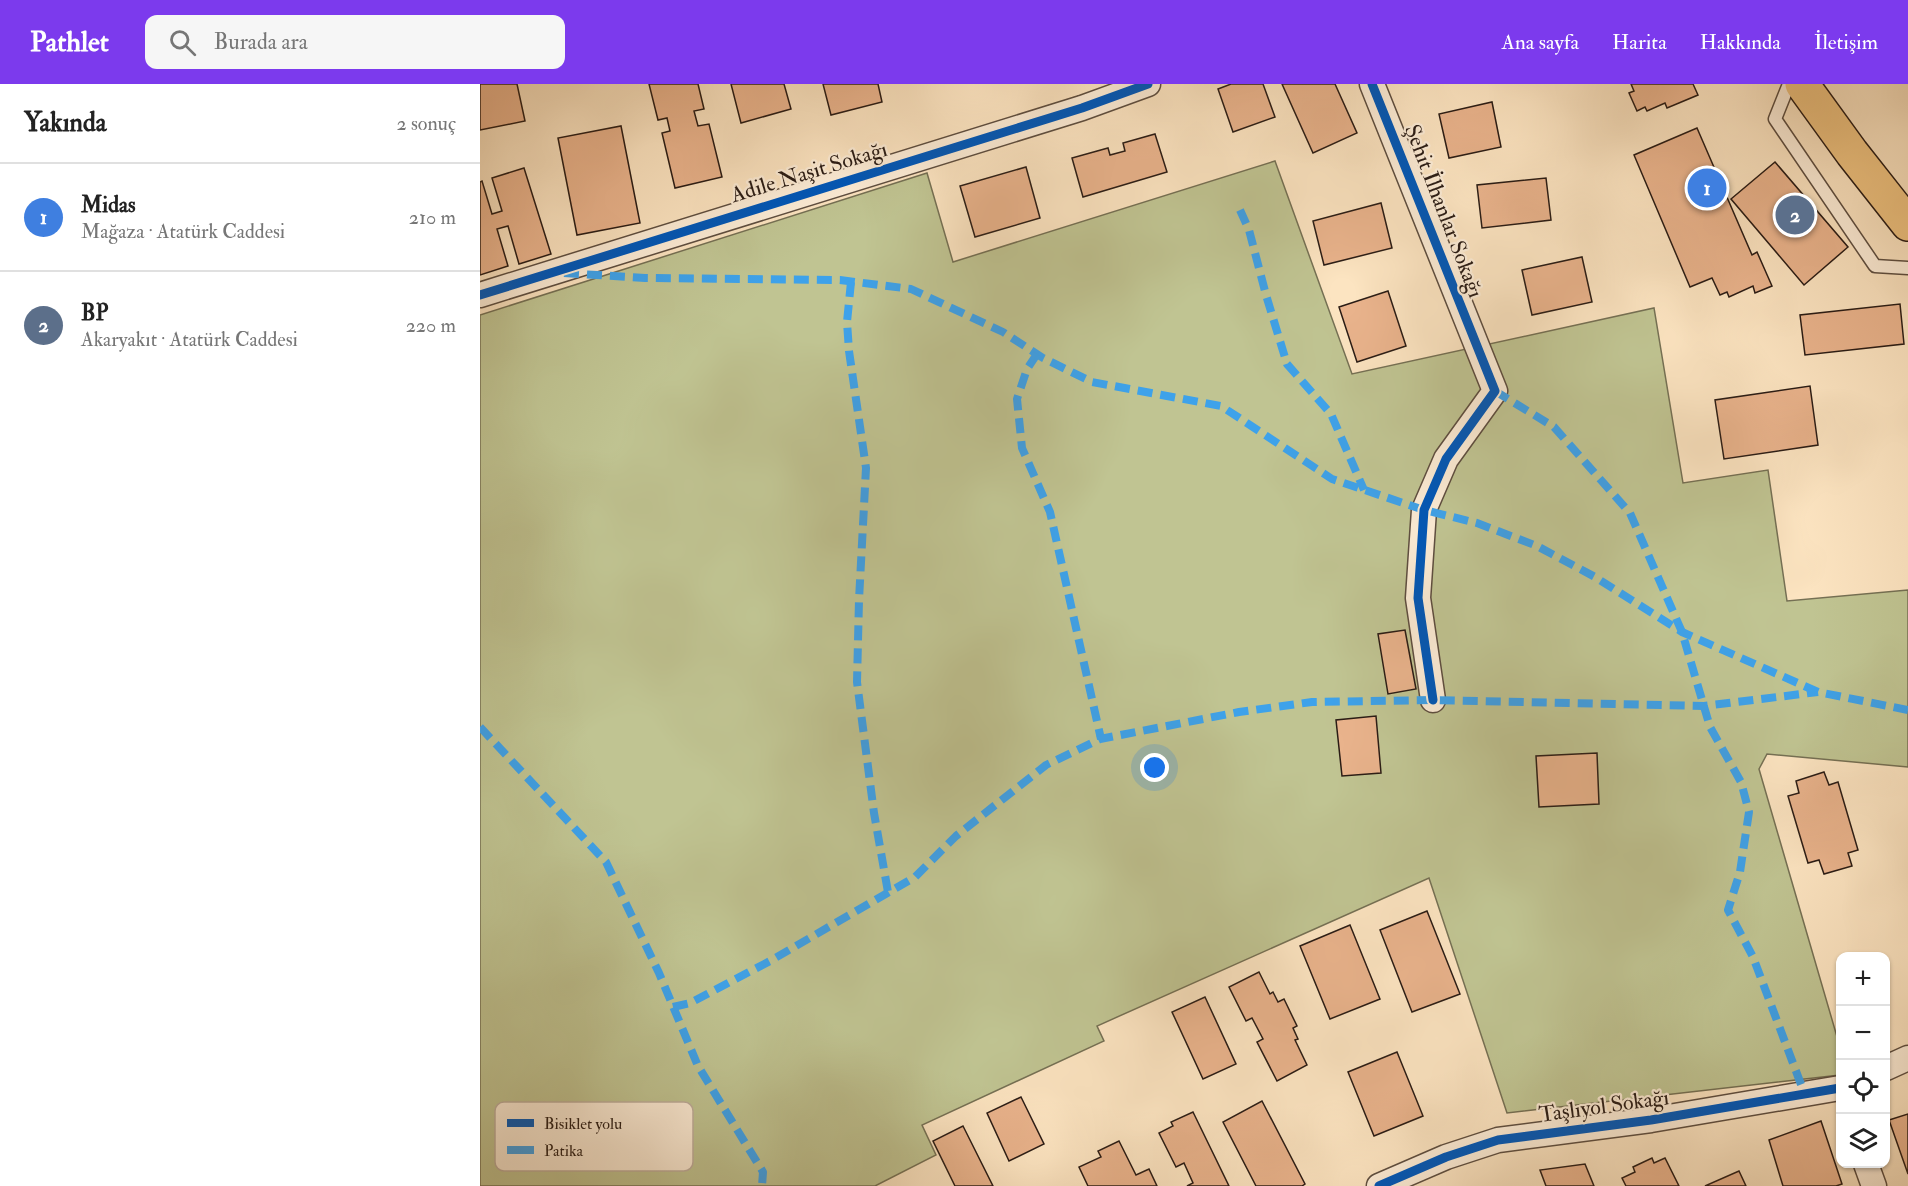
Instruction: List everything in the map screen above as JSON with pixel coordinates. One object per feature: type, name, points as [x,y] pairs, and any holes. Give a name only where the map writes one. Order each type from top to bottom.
[{"type":"main road","points":[[1802,84],[1851,153],[1908,224]]},
{"type":"street","name":"Adile Naşit Sokağı","points":[[480,295],[1082,108],[1148,84]]},
{"type":"street","name":"Şehit İlhanlar Sokağı","points":[[1372,84],[1495,390],[1446,459],[1424,510],[1418,598],[1433,700]]},
{"type":"street","points":[[1890,1066],[1908,1058]]},
{"type":"street","name":"Taşlıyol Sokağı","points":[[1379,1186],[1446,1157],[1498,1140],[1651,1120],[1836,1092]]},
{"type":"street","points":[[1867,1168],[1874,1186]]},
{"type":"lane","points":[[1789,84],[1775,119],[1875,266],[1908,268]]},
{"type":"green space","points":[[1275,161],[1352,374],[1654,308],[1683,483],[1768,470],[1787,601],[1908,590],[1908,767],[1767,754],[1759,769],[1836,1033],[1836,1075],[1507,1113],[1429,878],[1097,1026],[1104,1041],[922,1125],[936,1155],[875,1186],[480,1186],[480,315],[927,173],[953,262]]},
{"type":"building","points":[[480,84],[517,84],[525,121],[480,130]]},
{"type":"building","points":[[649,84],[698,84],[704,109],[694,111],[698,126],[709,124],[722,177],[675,188],[662,133],[670,131],[667,118],[658,120]]},
{"type":"building","points":[[731,84],[784,84],[791,109],[741,123]]},
{"type":"building","points":[[823,84],[878,84],[882,102],[831,115]]},
{"type":"building","points":[[1231,84],[1263,84],[1275,117],[1233,132],[1218,89]]},
{"type":"building","points":[[1282,84],[1335,84],[1357,133],[1313,153]]},
{"type":"building","points":[[1631,84],[1693,84],[1698,95],[1667,108],[1665,103],[1647,111],[1645,107],[1637,111],[1629,93],[1634,91]]},
{"type":"building","points":[[1492,102],[1501,147],[1449,158],[1439,114]]},
{"type":"building","points":[[621,126],[640,223],[577,235],[558,138]]},
{"type":"building","points":[[1697,128],[1752,255],[1757,252],[1772,286],[1755,293],[1753,286],[1729,297],[1727,292],[1720,295],[1712,278],[1690,287],[1634,155]]},
{"type":"building","points":[[1155,134],[1167,172],[1083,197],[1072,158],[1108,148],[1110,155],[1125,151],[1123,143]]},
{"type":"building","points":[[1775,162],[1848,247],[1804,285],[1731,199]]},
{"type":"building","points":[[1026,167],[1040,218],[975,237],[960,186]]},
{"type":"building","points":[[524,168],[551,254],[519,264],[508,226],[497,229],[508,266],[480,275],[480,182],[482,181],[492,214],[502,211],[492,178]]},
{"type":"building","points":[[1546,178],[1551,220],[1482,228],[1477,185]]},
{"type":"building","points":[[1381,203],[1392,248],[1324,265],[1313,221]]},
{"type":"building","points":[[1582,257],[1592,302],[1532,315],[1522,270]]},
{"type":"building","points":[[1388,291],[1406,346],[1357,362],[1339,307]]},
{"type":"building","points":[[1900,304],[1904,344],[1805,355],[1800,315]]},
{"type":"building","points":[[1810,386],[1818,445],[1724,459],[1715,400]]},
{"type":"building","points":[[1405,630],[1416,689],[1388,694],[1378,634]]},
{"type":"building","points":[[1376,716],[1381,773],[1342,776],[1336,720]]},
{"type":"building","points":[[1597,753],[1599,804],[1539,807],[1536,756]]},
{"type":"building","points":[[1824,772],[1829,785],[1838,782],[1858,850],[1848,853],[1852,866],[1824,874],[1819,860],[1808,863],[1788,796],[1799,793],[1796,781]]},
{"type":"building","points":[[1427,911],[1460,994],[1412,1012],[1380,930]]},
{"type":"building","points":[[1350,925],[1380,999],[1330,1019],[1300,946]]},
{"type":"building","points":[[1259,972],[1270,994],[1273,992],[1278,1002],[1284,999],[1297,1026],[1293,1028],[1298,1039],[1295,1040],[1307,1065],[1277,1081],[1257,1042],[1263,1039],[1252,1018],[1246,1021],[1229,987]]},
{"type":"building","points":[[1205,997],[1236,1064],[1203,1079],[1172,1012]]},
{"type":"building","points":[[1397,1052],[1423,1116],[1374,1136],[1348,1072]]},
{"type":"building","points":[[1021,1097],[1044,1144],[1009,1161],[987,1113]]},
{"type":"building","points":[[1262,1101],[1305,1184],[1302,1186],[1256,1186],[1223,1122]]},
{"type":"building","points":[[1193,1112],[1229,1186],[1187,1186],[1193,1183],[1184,1163],[1176,1167],[1159,1133],[1173,1126],[1171,1122]]},
{"type":"building","points":[[1908,1114],[1908,1174],[1890,1123],[1890,1120]]},
{"type":"building","points":[[1821,1121],[1842,1184],[1783,1186],[1769,1140]]},
{"type":"building","points":[[963,1126],[993,1186],[955,1186],[933,1141]]},
{"type":"building","points":[[1119,1141],[1136,1175],[1149,1169],[1157,1186],[1088,1186],[1079,1167],[1101,1157],[1098,1151]]},
{"type":"building","points":[[1652,1158],[1654,1163],[1665,1158],[1679,1186],[1626,1186],[1622,1178],[1635,1172],[1633,1167]]},
{"type":"building","points":[[1585,1164],[1594,1186],[1546,1186],[1540,1170]]},
{"type":"building","points":[[1739,1171],[1746,1186],[1705,1186]]},
{"type":"marked path","points":[[1240,210],[1249,230],[1287,364],[1331,414],[1364,490]]},
{"type":"marked path","points":[[564,273],[645,278],[840,280],[911,289],[1003,332],[1043,358],[1092,382],[1221,406],[1332,479],[1424,510],[1477,523],[1537,546],[1595,577],[1682,632],[1818,692],[1908,710]]},
{"type":"marked path","points":[[851,282],[847,322],[849,351],[866,468],[857,682],[874,813],[888,892]]},
{"type":"marked path","points":[[1037,354],[1027,369],[1017,399],[1022,448],[1050,512],[1101,739]]},
{"type":"marked path","points":[[1495,391],[1554,427],[1630,513],[1682,632],[1710,727],[1741,782],[1749,812],[1740,872],[1728,910],[1753,957],[1805,1095]]},
{"type":"marked path","points":[[673,1007],[690,1003],[770,961],[915,877],[956,836],[1046,765],[1100,739],[1239,712],[1312,702],[1433,700],[1704,706],[1818,692]]},
{"type":"marked path","points":[[480,727],[606,862],[659,973],[698,1066],[763,1172],[762,1186]]},
{"type":"cycle path","points":[[480,295],[1082,108],[1148,84]]},
{"type":"cycle path","points":[[1372,84],[1495,391],[1446,459],[1424,510],[1418,598],[1433,700]]},
{"type":"cycle path","points":[[1379,1186],[1446,1157],[1498,1140],[1651,1120],[1836,1089]]},
{"type":"place","name":"Midas","points":[[1707,188]]},
{"type":"place","name":"BP","points":[[1795,215]]}]
